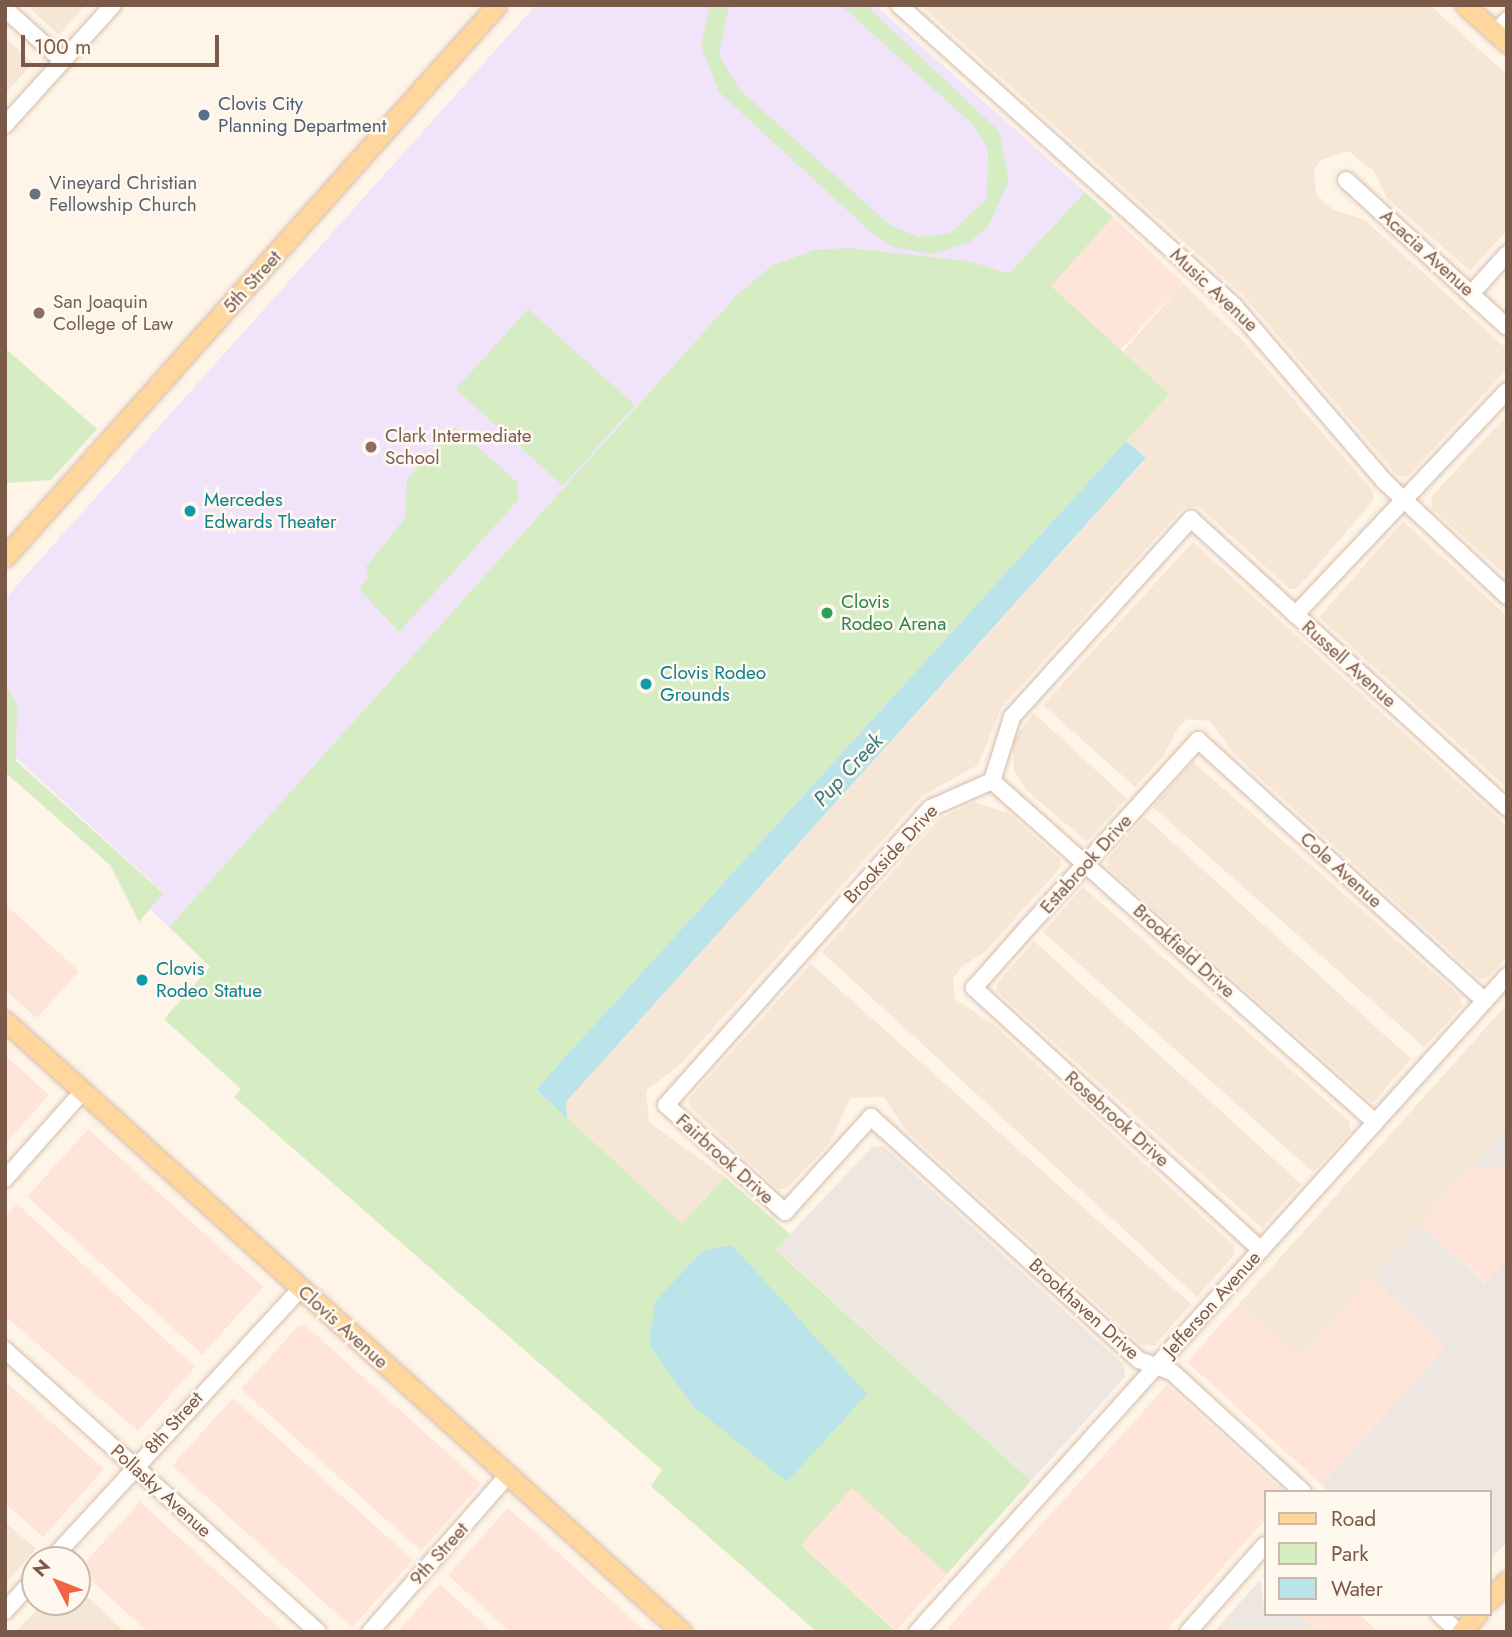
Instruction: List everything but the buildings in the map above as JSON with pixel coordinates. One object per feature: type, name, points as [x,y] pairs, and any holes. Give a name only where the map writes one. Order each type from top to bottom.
[{"type":"main road","name":"5th Street","points":[[5,557],[497,5]]},
{"type":"main road","points":[[1465,5],[1503,32]]},
{"type":"main road","name":"Clovis Avenue","points":[[5,1021],[682,1632]]},
{"type":"main road","points":[[1491,1598],[1507,1581]]},
{"type":"main road","points":[[1460,1632],[1475,1616]]},
{"type":"street","points":[[5,124],[113,5]]},
{"type":"street","name":"Music Avenue","points":[[900,5],[1235,307],[1403,500],[1507,596]]},
{"type":"street","points":[[5,9],[63,61]]},
{"type":"street","name":"Acacia Avenue","points":[[1346,180],[1507,327]]},
{"type":"street","points":[[1471,294],[1507,254]]},
{"type":"street","points":[[1295,615],[1507,391]]},
{"type":"street","name":"Russell Avenue","points":[[992,781],[1012,717],[1191,519],[1507,808]]},
{"type":"street","name":"Estabrook Drive","points":[[974,988],[1198,740]]},
{"type":"street","name":"Cole Avenue","points":[[1198,740],[1485,1001]]},
{"type":"street","name":"Brookfield Drive","points":[[992,781],[1375,1122]]},
{"type":"street","name":"Brookside Drive","points":[[666,1105],[931,808],[992,781]]},
{"type":"street","name":"Jefferson Avenue","points":[[918,1631],[1507,976]]},
{"type":"street","name":"Rosebrook Drive","points":[[974,988],[1261,1250]]},
{"type":"street","points":[[5,1179],[83,1091]]},
{"type":"street","name":"Fairbrook Drive","points":[[666,1105],[785,1212],[871,1117]]},
{"type":"street","name":"Brookhaven Drive","points":[[871,1117],[1139,1360],[1172,1372],[1301,1490]]},
{"type":"street","name":"8th Street","points":[[63,1546],[300,1289]]},
{"type":"street","name":"Pollasky Avenue","points":[[5,1350],[318,1632]]},
{"type":"street","name":"9th Street","points":[[370,1632],[508,1475]]},
{"type":"street","points":[[1188,1632],[1264,1546]]},
{"type":"street","points":[[5,1611],[21,1593]]},
{"type":"street","points":[[1441,1616],[1460,1632]]},
{"type":"shaded area","points":[[26,5],[86,5],[59,35]]},
{"type":"shaded area","name":"Clark Intermediate School","points":[[536,5],[875,5],[1085,192],[1009,275],[969,261],[849,248],[737,295],[169,927],[150,909],[163,892],[12,754],[17,705],[5,682],[5,599]]},
{"type":"shaded area","points":[[920,5],[1430,5],[1507,75],[1507,230],[1470,271],[1387,198],[1374,171],[1348,151],[1321,160],[1314,169],[1316,194],[1332,209],[1365,220],[1507,349],[1507,369],[1408,476],[1398,476],[1243,295]]},
{"type":"shaded area","points":[[5,38],[33,63],[5,94]]},
{"type":"shaded area","points":[[1113,217],[1183,282],[1120,350],[1050,285]]},
{"type":"shaded area","points":[[1183,283],[1242,340],[1373,491],[1373,501],[1297,589],[1290,589],[1198,506],[1183,508],[1001,708],[978,765],[922,796],[682,1063],[646,1091],[649,1122],[725,1177],[682,1225],[567,1118],[566,1102],[1146,459],[1126,441],[1169,394],[1123,352]]},
{"type":"shaded area","points":[[1507,415],[1507,577],[1432,508],[1431,497]]},
{"type":"shaded area","points":[[1403,521],[1507,616],[1507,788],[1319,617]]},
{"type":"shaded area","points":[[1193,542],[1507,826],[1507,957],[1487,978],[1480,979],[1234,754],[1210,721],[1188,719],[1179,726],[1163,757],[1135,787],[1043,705]]},
{"type":"shaded area","points":[[1034,713],[1126,798],[1087,842],[1026,790],[1014,771],[1013,740]]},
{"type":"shaded area","points":[[1193,762],[1460,996],[1462,1006],[1424,1047],[1153,807]]},
{"type":"shaded area","points":[[974,802],[1008,813],[1060,859],[1061,867],[985,952],[961,967],[953,978],[955,999],[994,1025],[1234,1246],[1235,1254],[1197,1297],[822,952],[939,819]]},
{"type":"shaded area","points":[[1145,817],[1411,1059],[1373,1103],[1108,868],[1107,860]]},
{"type":"shaded area","points":[[1083,887],[1349,1121],[1351,1131],[1313,1172],[1043,932]]},
{"type":"shaded area","points":[[5,904],[79,971],[37,1018],[5,990]]},
{"type":"shaded area","points":[[1034,941],[1301,1184],[1262,1228],[997,992],[996,985]]},
{"type":"shaded area","points":[[811,964],[1191,1304],[1154,1346],[1142,1345],[907,1132],[884,1097],[850,1098],[830,1143],[786,1189],[778,1189],[691,1108],[688,1100]]},
{"type":"shaded area","points":[[1507,1004],[1507,1127],[1300,1359],[1239,1304]]},
{"type":"shaded area","points":[[5,1055],[49,1095],[5,1144]]},
{"type":"shaded area","points":[[1507,1127],[1507,1166],[1468,1170]]},
{"type":"shaded area","points":[[88,1129],[263,1287],[202,1355],[27,1197]]},
{"type":"shaded area","points":[[883,1146],[1124,1365],[1125,1377],[1031,1481],[776,1249],[872,1147]]},
{"type":"shaded area","points":[[1507,1166],[1507,1260],[1486,1283],[1420,1224],[1468,1170]]},
{"type":"shaded area","points":[[17,1204],[195,1367],[138,1431],[5,1316],[5,1217]]},
{"type":"shaded area","points":[[1420,1224],[1485,1283],[1507,1260],[1507,1542],[1491,1559],[1491,1490],[1327,1490],[1322,1485],[1446,1346],[1372,1278]]},
{"type":"shaded area","points":[[1372,1278],[1447,1346],[1322,1485],[1187,1362],[1239,1304],[1300,1359]]},
{"type":"shaded area","points":[[305,1325],[481,1483],[421,1551],[241,1389],[298,1326]]},
{"type":"shaded area","points":[[5,1381],[104,1469],[43,1537],[5,1503]]},
{"type":"shaded area","points":[[1167,1385],[1282,1490],[1264,1490],[1264,1521],[1165,1632],[951,1632],[948,1628]]},
{"type":"shaded area","points":[[233,1398],[413,1560],[352,1628],[172,1466]]},
{"type":"shaded area","points":[[852,1487],[948,1573],[896,1631],[800,1544]]},
{"type":"shaded area","points":[[140,1502],[284,1632],[148,1632],[91,1580],[91,1556]]},
{"type":"shaded area","points":[[508,1508],[646,1632],[510,1632],[448,1575]]},
{"type":"shaded area","points":[[5,1522],[33,1546],[21,1546],[21,1566],[5,1584]]},
{"type":"shaded area","points":[[1260,1580],[1264,1616],[1300,1616],[1317,1632],[1214,1632]]},
{"type":"shaded area","points":[[440,1584],[492,1632],[397,1632]]},
{"type":"shaded area","points":[[91,1600],[125,1632],[16,1632],[31,1616],[91,1616]]},
{"type":"shaded area","points":[[1300,1616],[1361,1616],[1378,1632],[1317,1632]]},
{"type":"green space","points":[[710,5],[729,5],[719,54],[739,89],[891,226],[920,237],[950,233],[987,199],[988,149],[972,124],[841,5],[866,5],[999,131],[1009,181],[988,227],[968,243],[931,254],[893,247],[872,233],[719,92],[701,45]]},
{"type":"green space","name":"Clovis Rodeo Grounds","points":[[1085,192],[1113,217],[1051,286],[1169,394],[536,1089],[682,1224],[725,1177],[790,1234],[776,1250],[1031,1481],[947,1574],[852,1488],[801,1545],[894,1630],[817,1632],[651,1486],[662,1470],[234,1097],[241,1089],[164,1019],[210,967],[169,927],[737,295],[773,265],[815,250],[849,248],[969,261],[1009,274]]},
{"type":"green space","points":[[528,309],[635,405],[563,486],[456,389]]},
{"type":"green space","points":[[5,348],[97,429],[51,480],[5,483]]},
{"type":"green space","points":[[455,427],[517,482],[519,499],[399,632],[359,589],[368,577],[366,567],[405,518],[407,479]]},
{"type":"green space","points":[[5,682],[17,705],[16,761],[163,893],[139,922],[110,865],[5,772]]},
{"type":"water","name":"Pup Creek","points":[[1126,441],[1146,458],[566,1102],[567,1118],[536,1089]]},
{"type":"water","points":[[732,1245],[867,1394],[787,1482],[692,1405],[649,1345],[655,1301],[703,1251]]},
{"type":"place","name":"Clovis City Planning Department","points":[[204,115]]},
{"type":"place","name":"Vineyard Christian Fellowship Church","points":[[35,194]]},
{"type":"place","name":"San Joaquin College of Law","points":[[39,313]]},
{"type":"place","name":"Clark Intermediate School","points":[[371,447]]},
{"type":"place","name":"Mercedes Edwards Theater","points":[[190,511]]},
{"type":"place","name":"Clovis Rodeo Arena","points":[[827,613]]},
{"type":"place","name":"Clovis Rodeo Grounds","points":[[646,684]]},
{"type":"place","name":"Clovis Rodeo Statue","points":[[142,980]]}]
